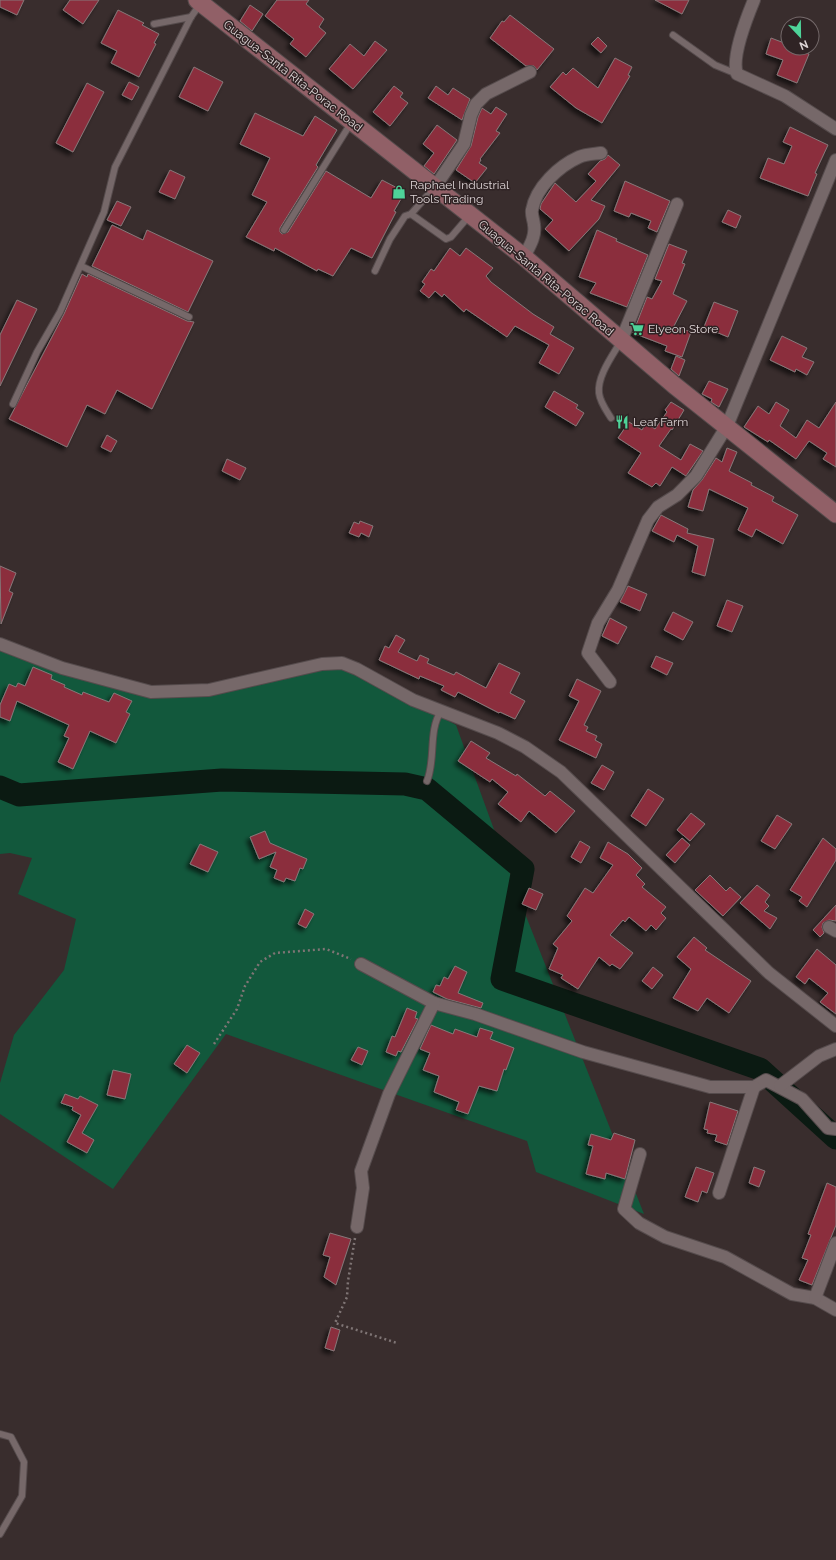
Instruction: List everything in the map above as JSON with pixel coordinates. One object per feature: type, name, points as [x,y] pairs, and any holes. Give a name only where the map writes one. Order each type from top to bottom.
[{"type":"main road","name":"Guagua-Santa Rita-Porac Road","points":[[202,6],[524,257],[621,341],[836,514]]},
{"type":"street","points":[[754,0],[748,14],[734,67],[737,74],[785,96],[836,128]]},
{"type":"street","points":[[434,187],[464,144],[471,115],[476,104],[486,94],[530,72]]},
{"type":"street","points":[[524,257],[534,235],[535,227],[532,212],[536,198],[543,187],[564,165],[581,156],[601,153]]},
{"type":"street","points":[[610,682],[588,653],[598,624],[618,590],[648,520],[658,507],[677,495],[696,476],[727,426],[836,160]]},
{"type":"street","points":[[621,341],[677,204]]},
{"type":"street","points":[[0,644],[62,668],[151,692],[209,690],[322,664],[342,663],[357,669],[413,700],[498,733],[525,748],[561,772],[769,973],[836,1026]]},
{"type":"street","points":[[361,964],[434,1002],[475,1014],[583,1052],[710,1087],[754,1087],[766,1080],[780,1086],[802,1099],[828,1128],[836,1129]]},
{"type":"street","points":[[357,1227],[363,1188],[361,1171],[389,1094],[434,1002]]},
{"type":"street","points":[[780,1086],[819,1056],[836,1049]]},
{"type":"street","points":[[719,1193],[754,1087]]},
{"type":"street","points":[[640,1154],[624,1209],[639,1224],[665,1237],[725,1257],[792,1294],[815,1298],[836,1310]]},
{"type":"street","points":[[815,1298],[836,1243]]},
{"type":"lane","points":[[154,24],[202,6]]},
{"type":"lane","points":[[13,404],[37,352],[60,312],[104,212],[115,167],[202,6]]},
{"type":"lane","points":[[673,35],[715,65],[737,74]]},
{"type":"lane","points":[[284,230],[352,122]]},
{"type":"lane","points":[[375,271],[396,228],[405,216],[411,214],[434,187]]},
{"type":"lane","points":[[411,214],[446,239],[451,236],[470,215]]},
{"type":"lane","points":[[80,266],[189,317]]},
{"type":"lane","points":[[611,418],[601,403],[598,392],[601,377],[621,341]]},
{"type":"lane","points":[[427,781],[432,765],[437,718],[441,711]]},
{"type":"lane","points":[[0,1434],[11,1437],[24,1462],[22,1496],[0,1534]]},
{"type":"path","points":[[214,1044],[237,1009],[245,986],[260,962],[275,953],[326,949],[361,964]]},
{"type":"path","points":[[357,1227],[348,1281],[347,1297],[335,1323],[397,1343]]},
{"type":"green space","points":[[0,651],[151,696],[323,667],[339,668],[358,673],[456,725],[520,901],[644,1214],[536,1172],[527,1141],[226,1034],[113,1189],[0,1114],[0,1083],[14,1035],[64,970],[76,919],[18,894],[32,858],[10,853],[0,854]]},
{"type":"building","points":[[0,0],[24,0],[17,15],[0,7]]},
{"type":"building","points":[[70,0],[99,0],[83,24],[63,10]]},
{"type":"building","points":[[277,0],[309,0],[306,4],[324,19],[319,27],[326,33],[306,57],[290,44],[294,39],[265,16]]},
{"type":"building","points":[[655,0],[689,0],[682,14]]},
{"type":"building","points":[[250,5],[263,14],[252,31],[240,21]]},
{"type":"building","points":[[118,10],[144,23],[142,25],[159,34],[154,43],[156,44],[139,77],[111,63],[117,51],[101,43]]},
{"type":"building","points":[[510,15],[554,49],[537,70],[534,66],[526,66],[490,38],[502,21],[504,22]]},
{"type":"building","points":[[598,37],[607,46],[601,53],[591,44]]},
{"type":"building","points":[[771,38],[780,41],[780,56],[808,56],[797,83],[777,75],[783,60],[766,54]]},
{"type":"building","points":[[375,41],[387,50],[353,89],[329,69],[350,44],[364,56]]},
{"type":"building","points":[[615,58],[632,67],[628,75],[630,76],[602,123],[576,108],[550,87],[563,72],[566,75],[573,68],[598,88]]},
{"type":"building","points":[[194,67],[223,82],[208,111],[179,97]]},
{"type":"building","points":[[129,82],[139,87],[132,100],[122,95]]},
{"type":"building","points":[[87,83],[104,92],[73,152],[56,143]]},
{"type":"building","points":[[394,86],[403,93],[400,97],[408,103],[390,126],[373,112]]},
{"type":"building","points":[[436,86],[448,95],[453,88],[470,99],[462,120],[428,98]]},
{"type":"building","points":[[496,107],[507,114],[496,131],[500,133],[480,159],[481,160],[479,163],[487,168],[475,183],[456,170],[471,146],[478,117],[482,108],[491,114]]},
{"type":"building","points":[[255,113],[303,136],[315,116],[337,130],[316,165],[318,167],[280,228],[280,232],[282,234],[288,232],[326,171],[371,198],[382,180],[405,192],[394,211],[396,212],[372,258],[351,248],[333,276],[318,269],[317,271],[275,248],[274,251],[246,237],[267,202],[252,195],[270,158],[240,144]]},
{"type":"building","points":[[437,125],[457,140],[434,174],[424,166],[434,153],[423,144]]},
{"type":"building","points":[[790,127],[828,145],[815,173],[817,174],[808,196],[760,178],[768,158],[784,164],[792,146],[783,142]]},
{"type":"building","points":[[608,155],[620,165],[591,200],[605,206],[599,219],[569,251],[545,229],[553,220],[540,209],[541,204],[555,183],[576,202],[596,181],[588,174]]},
{"type":"building","points":[[170,170],[185,177],[175,199],[159,192]]},
{"type":"building","points":[[625,181],[670,201],[657,232],[648,228],[651,221],[631,213],[629,217],[614,211]]},
{"type":"building","points":[[117,201],[131,207],[121,226],[107,220]]},
{"type":"building","points":[[728,210],[741,216],[736,228],[722,222]]},
{"type":"building","points":[[112,225],[143,240],[147,230],[213,261],[188,312],[92,266]]},
{"type":"building","points":[[597,230],[617,239],[616,241],[648,255],[627,307],[590,293],[596,283],[579,277]]},
{"type":"building","points":[[669,244],[687,251],[682,263],[685,264],[673,294],[687,301],[674,326],[691,332],[682,357],[665,351],[667,346],[633,333],[647,297],[652,299],[662,281],[655,279]]},
{"type":"building","points":[[450,248],[460,256],[466,248],[493,268],[486,276],[491,282],[533,314],[554,327],[550,334],[574,348],[559,374],[539,363],[549,345],[515,326],[507,337],[466,309],[464,312],[444,294],[442,297],[435,291],[429,298],[420,291],[425,284],[422,282],[431,269],[434,271]]},
{"type":"building","points":[[82,274],[87,277],[88,274],[187,321],[194,322],[152,409],[117,390],[105,414],[87,405],[67,447],[9,419],[64,314]]},
{"type":"building","points":[[17,300],[37,309],[0,386],[0,335]]},
{"type":"building","points":[[714,302],[738,311],[728,337],[704,327]]},
{"type":"building","points":[[782,336],[807,348],[802,357],[814,362],[807,375],[796,369],[795,372],[770,360]]},
{"type":"building","points":[[676,356],[685,360],[679,376],[671,369]]},
{"type":"building","points":[[709,381],[728,389],[719,407],[711,402],[712,399],[702,394]]},
{"type":"building","points":[[554,391],[578,405],[576,408],[584,413],[576,426],[545,407]]},
{"type":"building","points":[[671,402],[684,410],[672,430],[671,429],[659,446],[681,460],[690,444],[703,451],[686,476],[672,467],[660,486],[656,483],[652,487],[628,473],[641,453],[618,438],[629,422],[642,430],[646,423],[655,429],[667,412],[665,410]]},
{"type":"building","points":[[776,402],[789,410],[780,426],[796,438],[807,420],[819,428],[836,402],[836,467],[823,459],[827,453],[809,441],[796,459],[769,440],[768,442],[744,427],[758,406],[769,414]]},
{"type":"building","points":[[107,435],[117,441],[111,452],[101,447]]},
{"type":"building","points":[[727,448],[737,452],[729,471],[774,497],[772,501],[798,515],[783,544],[756,529],[752,537],[738,530],[748,508],[709,489],[703,511],[688,507],[693,490],[702,480],[716,458],[722,462]]},
{"type":"building","points":[[227,459],[246,468],[240,480],[222,471]]},
{"type":"building","points":[[661,515],[688,529],[687,533],[714,539],[705,576],[692,572],[698,546],[677,535],[674,542],[652,531]]},
{"type":"building","points":[[360,521],[373,526],[369,537],[361,533],[359,537],[349,533],[354,522],[359,524]]},
{"type":"building","points":[[0,566],[16,573],[9,591],[13,593],[1,624]]},
{"type":"building","points":[[628,586],[647,594],[640,611],[620,602]]},
{"type":"building","points":[[727,600],[743,606],[732,632],[717,626]]},
{"type":"building","points":[[673,612],[693,622],[683,640],[664,630]]},
{"type":"building","points":[[610,618],[627,627],[618,644],[602,636]]},
{"type":"building","points":[[396,635],[405,640],[398,652],[417,661],[420,655],[429,659],[427,663],[454,675],[456,672],[486,688],[499,663],[520,673],[510,693],[525,701],[515,719],[500,712],[499,713],[458,692],[455,697],[441,690],[444,686],[420,676],[419,679],[379,660],[385,646],[389,648]]},
{"type":"building","points":[[656,656],[673,663],[667,675],[651,667]]},
{"type":"building","points":[[33,667],[52,675],[51,679],[82,695],[83,692],[109,702],[114,693],[132,701],[126,712],[130,714],[116,743],[90,731],[73,769],[58,762],[69,738],[64,736],[69,725],[17,701],[10,721],[0,717],[0,705],[9,684],[16,687],[18,683],[25,686]]},
{"type":"building","points":[[577,679],[601,691],[584,725],[588,727],[586,731],[597,736],[595,740],[602,744],[596,758],[559,740],[579,701],[569,696]]},
{"type":"building","points":[[471,741],[490,753],[486,758],[516,776],[517,774],[545,796],[550,791],[575,811],[556,833],[529,811],[521,822],[498,804],[508,792],[492,779],[490,782],[458,761]]},
{"type":"building","points":[[602,765],[614,772],[604,790],[591,783]]},
{"type":"building","points":[[648,789],[664,799],[646,826],[631,816]]},
{"type":"building","points":[[691,813],[705,824],[690,841],[677,830]]},
{"type":"building","points":[[777,815],[792,824],[775,849],[761,841]]},
{"type":"building","points":[[265,831],[270,843],[307,859],[303,869],[300,868],[295,881],[286,878],[284,882],[274,878],[277,870],[270,867],[276,852],[259,859],[250,837]]},
{"type":"building","points":[[682,838],[690,845],[675,863],[666,855]]},
{"type":"building","points":[[823,838],[836,849],[836,860],[807,907],[799,901],[802,897],[790,890]]},
{"type":"building","points":[[580,841],[590,847],[581,863],[571,857]]},
{"type":"building","points":[[608,842],[628,854],[642,868],[636,875],[645,884],[642,887],[666,907],[661,913],[666,918],[656,930],[651,925],[646,931],[629,917],[625,922],[623,920],[610,935],[633,953],[620,969],[612,964],[610,966],[599,957],[578,989],[561,978],[563,975],[549,969],[558,948],[553,944],[572,921],[567,916],[585,888],[593,893],[613,865],[600,858]]},
{"type":"building","points":[[200,844],[218,852],[208,872],[190,864]]},
{"type":"building","points":[[710,875],[726,891],[730,887],[741,897],[723,916],[695,890]]},
{"type":"building","points":[[757,885],[770,895],[765,902],[769,906],[764,911],[777,918],[770,929],[740,903]]},
{"type":"building","points":[[529,888],[543,894],[536,910],[522,904]]},
{"type":"building","points":[[836,905],[836,921],[829,920],[823,923],[822,927],[824,933],[820,937],[813,930]]},
{"type":"building","points":[[305,909],[314,914],[306,928],[298,924]]},
{"type":"building","points":[[694,937],[707,948],[705,950],[751,981],[729,1013],[707,998],[698,1011],[673,998],[691,969],[677,957]]},
{"type":"building","points":[[817,949],[836,965],[836,1014],[820,1002],[828,993],[809,978],[805,984],[796,977]]},
{"type":"building","points":[[455,966],[467,972],[458,993],[483,1003],[481,1008],[447,999],[433,992],[436,985],[440,986],[444,977],[448,979]]},
{"type":"building","points":[[653,967],[663,975],[652,989],[642,981]]},
{"type":"building","points":[[407,1008],[417,1012],[415,1018],[418,1019],[401,1052],[398,1051],[396,1056],[386,1052],[392,1036],[395,1037]]},
{"type":"building","points":[[431,1025],[453,1034],[455,1029],[477,1037],[480,1028],[493,1032],[490,1039],[514,1048],[506,1070],[504,1069],[497,1091],[479,1086],[468,1114],[456,1110],[459,1102],[434,1092],[439,1076],[423,1070],[430,1053],[420,1049]]},
{"type":"building","points":[[187,1045],[200,1053],[187,1073],[174,1064]]},
{"type":"building","points":[[358,1047],[368,1051],[362,1065],[351,1060]]},
{"type":"building","points":[[113,1070],[131,1074],[125,1099],[107,1095]]},
{"type":"building","points":[[65,1094],[78,1099],[80,1096],[98,1105],[82,1133],[94,1140],[87,1153],[67,1142],[81,1115],[72,1110],[73,1107],[61,1103]]},
{"type":"building","points":[[710,1102],[738,1111],[727,1145],[715,1141],[717,1135],[707,1133],[708,1130],[704,1129]]},
{"type":"building","points":[[614,1133],[635,1140],[625,1179],[606,1173],[605,1179],[586,1174],[593,1146],[588,1145],[591,1134],[611,1140]]},
{"type":"building","points":[[696,1167],[714,1173],[707,1193],[702,1191],[698,1202],[685,1197]]},
{"type":"building","points":[[754,1167],[765,1171],[759,1187],[749,1183]]},
{"type":"building","points":[[827,1183],[836,1187],[836,1225],[812,1285],[799,1280],[808,1260],[802,1258],[811,1235],[808,1234]]},
{"type":"building","points":[[330,1233],[351,1239],[336,1285],[324,1277],[330,1257],[323,1255]]},
{"type":"building","points":[[331,1327],[340,1330],[334,1351],[325,1348]]},
{"type":"waterway","points":[[0,787],[19,795],[222,780],[405,784],[427,789],[523,869],[502,979],[760,1069],[836,1138]]},
{"type":"place","name":"Raphael Industrial Tools Trading","points":[[399,192]]},
{"type":"place","name":"Elyeon Store","points":[[637,329]]},
{"type":"place","name":"Leaf Farm","points":[[622,422]]}]
